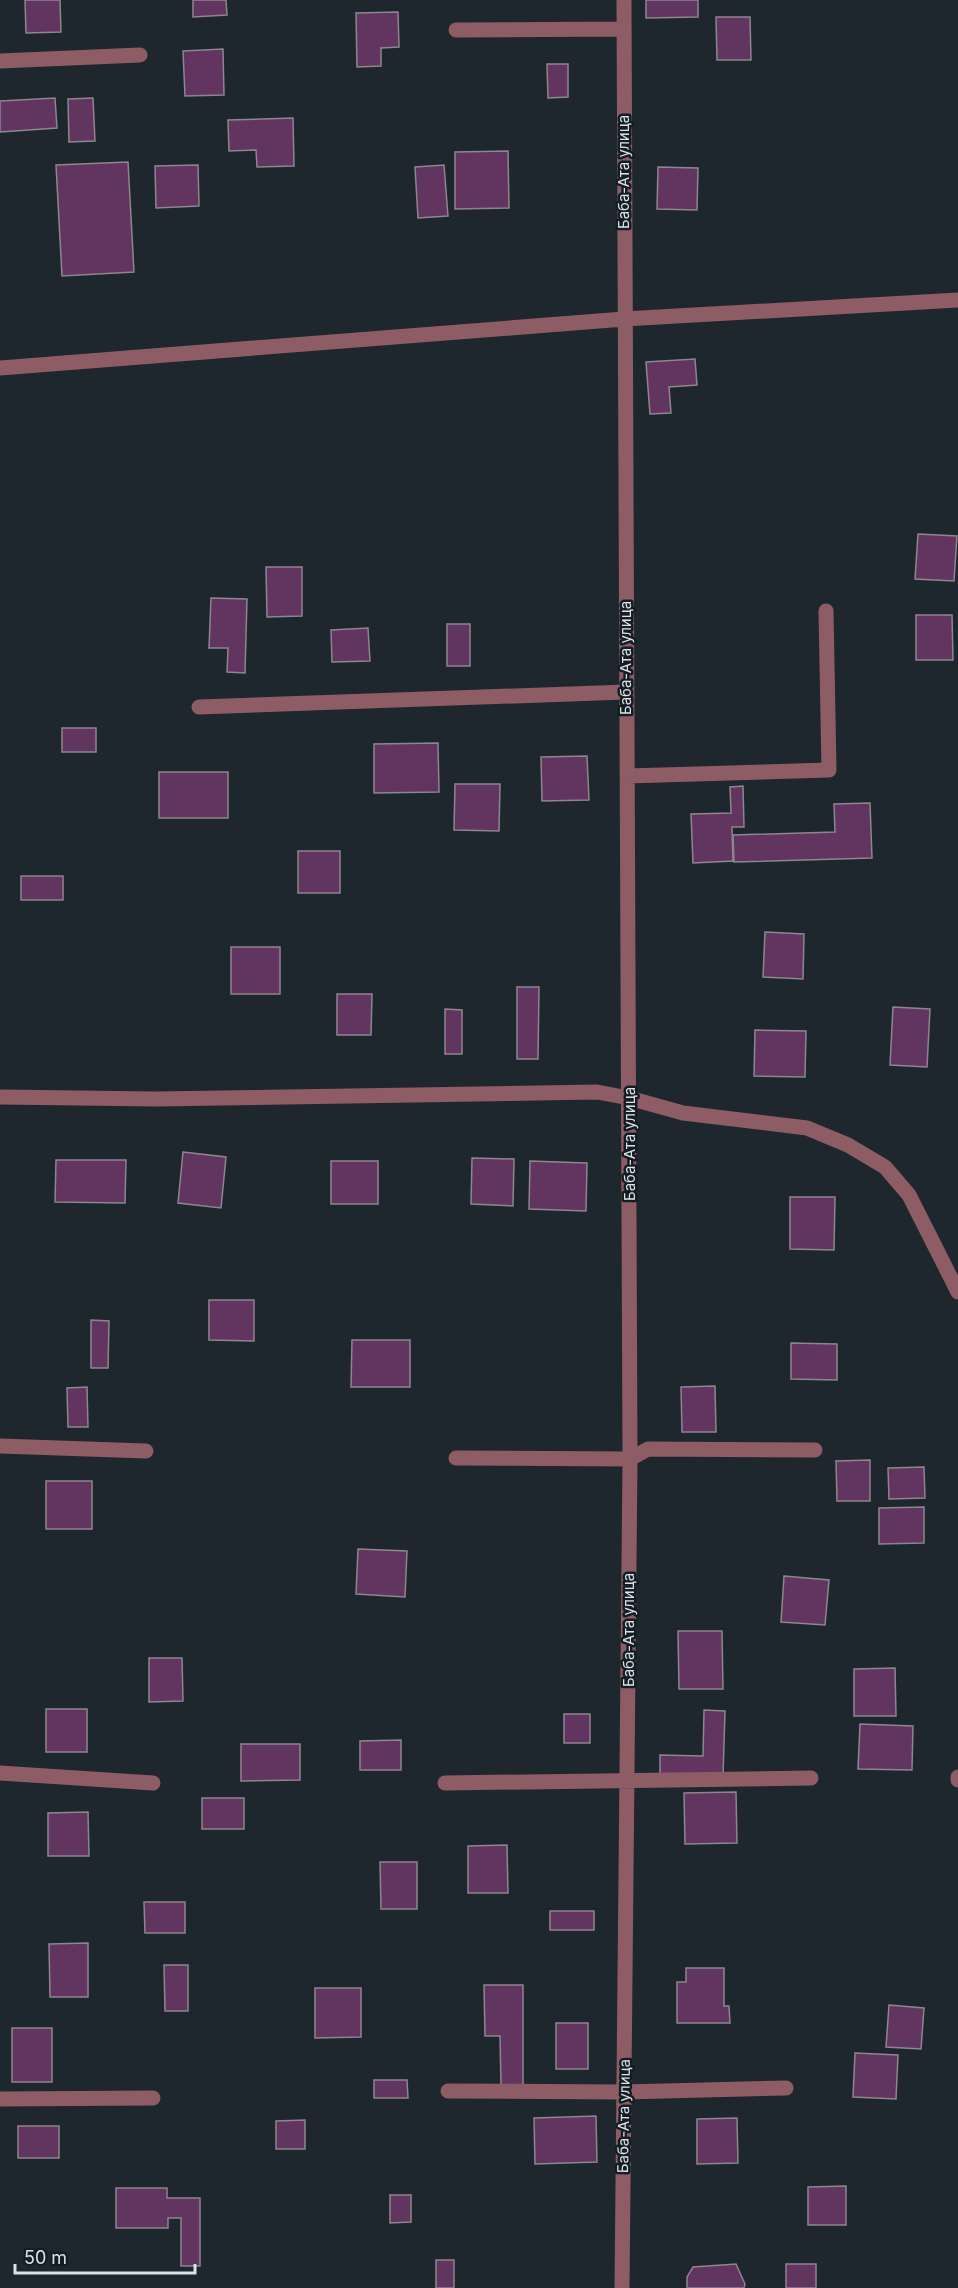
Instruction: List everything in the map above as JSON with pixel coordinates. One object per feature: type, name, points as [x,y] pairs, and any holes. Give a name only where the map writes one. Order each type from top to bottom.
[{"type":"street","name":"Баба-Ата улица","points":[[622,2288],[630,1459],[624,0]]},
{"type":"street","points":[[456,30],[623,29]]},
{"type":"street","points":[[0,61],[140,55]]},
{"type":"street","points":[[0,368],[624,319],[958,300]]},
{"type":"street","points":[[627,776],[829,771],[826,611]]},
{"type":"street","points":[[199,707],[626,692]]},
{"type":"street","points":[[0,1097],[156,1099],[597,1092],[630,1098],[683,1113],[807,1128],[848,1145],[885,1167],[909,1195],[958,1292]]},
{"type":"street","points":[[0,1446],[146,1451]]},
{"type":"street","points":[[456,1458],[630,1459],[648,1449],[815,1450]]},
{"type":"street","points":[[0,1773],[153,1783]]},
{"type":"street","points":[[445,1783],[811,1778]]},
{"type":"street","points":[[448,2091],[624,2092],[786,2088]]},
{"type":"street","points":[[0,2099],[153,2098]]},
{"type":"building","points":[[25,0],[60,0],[61,32],[26,33]]},
{"type":"building","points":[[193,0],[226,0],[227,15],[193,17]]},
{"type":"building","points":[[646,0],[698,0],[698,17],[646,18]]},
{"type":"building","points":[[398,12],[399,47],[381,48],[381,66],[357,67],[356,13]]},
{"type":"building","points":[[716,17],[750,17],[751,60],[717,60]]},
{"type":"building","points":[[223,49],[224,95],[185,96],[183,51]]},
{"type":"building","points":[[547,64],[568,64],[568,97],[548,98]]},
{"type":"building","points":[[55,98],[57,128],[0,132],[0,101]]},
{"type":"building","points":[[93,98],[95,141],[69,142],[68,99]]},
{"type":"building","points":[[293,118],[294,166],[257,167],[256,150],[229,151],[228,120]]},
{"type":"building","points":[[508,151],[509,208],[455,209],[455,152]]},
{"type":"building","points":[[128,162],[134,272],[62,276],[56,165]]},
{"type":"building","points":[[198,165],[199,206],[156,208],[155,166]]},
{"type":"building","points":[[444,165],[448,216],[418,218],[415,167]]},
{"type":"building","points":[[658,167],[698,168],[697,210],[657,209]]},
{"type":"building","points":[[695,359],[697,385],[669,387],[671,413],[650,414],[646,362]]},
{"type":"building","points":[[918,534],[957,536],[954,581],[915,579]]},
{"type":"building","points":[[266,567],[302,567],[302,616],[267,617]]},
{"type":"building","points":[[211,598],[247,599],[245,673],[227,672],[228,648],[209,648]]},
{"type":"building","points":[[916,615],[952,615],[953,660],[916,660]]},
{"type":"building","points":[[447,624],[470,624],[470,666],[447,666]]},
{"type":"building","points":[[368,628],[370,661],[332,662],[331,630]]},
{"type":"building","points":[[62,728],[96,728],[96,752],[62,752]]},
{"type":"building","points":[[438,743],[439,792],[374,793],[374,744]]},
{"type":"building","points":[[587,756],[589,800],[542,801],[541,757]]},
{"type":"building","points":[[159,772],[228,772],[228,818],[159,818]]},
{"type":"building","points":[[455,784],[500,784],[499,831],[454,830]]},
{"type":"building","points":[[743,786],[744,827],[732,827],[733,861],[693,863],[691,814],[731,813],[730,787]]},
{"type":"building","points":[[870,803],[872,858],[734,862],[733,835],[835,832],[834,804]]},
{"type":"building","points":[[298,851],[340,851],[340,893],[298,893]]},
{"type":"building","points":[[21,876],[63,876],[63,900],[21,900]]},
{"type":"building","points":[[765,932],[804,934],[803,979],[763,977]]},
{"type":"building","points":[[231,947],[280,947],[280,994],[231,994]]},
{"type":"building","points":[[517,987],[539,987],[538,1059],[517,1059]]},
{"type":"building","points":[[337,994],[372,994],[371,1035],[337,1035]]},
{"type":"building","points":[[893,1007],[930,1009],[927,1067],[890,1065]]},
{"type":"building","points":[[445,1009],[462,1010],[462,1054],[445,1054]]},
{"type":"building","points":[[755,1030],[806,1031],[805,1077],[754,1076]]},
{"type":"building","points":[[183,1152],[226,1157],[221,1208],[178,1203]]},
{"type":"building","points":[[472,1158],[514,1159],[513,1206],[471,1204]]},
{"type":"building","points":[[56,1160],[126,1160],[125,1203],[55,1202]]},
{"type":"building","points":[[331,1161],[378,1161],[378,1204],[331,1204]]},
{"type":"building","points":[[530,1161],[587,1163],[586,1211],[529,1209]]},
{"type":"building","points":[[790,1197],[835,1197],[834,1250],[790,1249]]},
{"type":"building","points":[[209,1300],[254,1300],[254,1341],[209,1340]]},
{"type":"building","points":[[91,1320],[109,1321],[108,1368],[91,1368]]},
{"type":"building","points":[[352,1340],[410,1340],[410,1387],[351,1387]]},
{"type":"building","points":[[791,1343],[837,1344],[837,1380],[791,1379]]},
{"type":"building","points":[[715,1386],[716,1432],[682,1432],[681,1387]]},
{"type":"building","points":[[87,1387],[88,1427],[68,1427],[67,1388]]},
{"type":"building","points":[[870,1460],[870,1501],[837,1501],[836,1461]]},
{"type":"building","points":[[924,1467],[925,1498],[889,1499],[888,1468]]},
{"type":"building","points":[[46,1481],[92,1481],[92,1529],[46,1529]]},
{"type":"building","points":[[924,1507],[924,1543],[879,1544],[879,1508]]},
{"type":"building","points":[[358,1549],[407,1551],[405,1597],[356,1594]]},
{"type":"building","points":[[784,1576],[829,1580],[825,1625],[781,1622]]},
{"type":"building","points":[[678,1631],[722,1631],[723,1689],[679,1689]]},
{"type":"building","points":[[149,1658],[182,1658],[183,1701],[149,1702]]},
{"type":"building","points":[[895,1668],[896,1716],[854,1716],[854,1669]]},
{"type":"building","points":[[46,1709],[87,1709],[87,1752],[46,1752]]},
{"type":"building","points":[[704,1710],[725,1711],[723,1777],[660,1775],[660,1755],[703,1756]]},
{"type":"building","points":[[564,1714],[590,1714],[590,1743],[564,1743]]},
{"type":"building","points":[[860,1724],[913,1726],[912,1770],[858,1769]]},
{"type":"building","points":[[401,1740],[401,1770],[360,1770],[360,1741]]},
{"type":"building","points":[[241,1744],[300,1744],[300,1780],[241,1781]]},
{"type":"building","points":[[736,1792],[737,1843],[685,1844],[684,1793]]},
{"type":"building","points":[[202,1798],[244,1798],[244,1829],[202,1829]]},
{"type":"building","points":[[88,1812],[89,1856],[48,1856],[48,1813]]},
{"type":"building","points":[[507,1845],[508,1893],[468,1893],[468,1846]]},
{"type":"building","points":[[380,1862],[417,1862],[417,1909],[381,1909]]},
{"type":"building","points":[[144,1902],[185,1902],[185,1933],[145,1933]]},
{"type":"building","points":[[550,1911],[594,1911],[594,1930],[550,1930]]},
{"type":"building","points":[[88,1943],[88,1997],[50,1997],[49,1944]]},
{"type":"building","points":[[164,1965],[188,1965],[188,2011],[165,2011]]},
{"type":"building","points":[[686,1968],[724,1968],[724,2006],[729,2006],[730,2023],[677,2023],[677,1982],[686,1982]]},
{"type":"building","points":[[484,1985],[523,1985],[523,2085],[501,2085],[500,2036],[485,2036]]},
{"type":"building","points":[[315,1988],[361,1988],[361,2037],[315,2038]]},
{"type":"building","points":[[889,2005],[924,2008],[921,2049],[886,2047]]},
{"type":"building","points":[[556,2023],[588,2023],[588,2069],[556,2069]]},
{"type":"building","points":[[12,2028],[52,2028],[52,2082],[12,2082]]},
{"type":"building","points":[[855,2053],[898,2055],[896,2099],[853,2097]]},
{"type":"building","points":[[374,2080],[407,2080],[408,2098],[374,2098]]},
{"type":"building","points":[[596,2116],[597,2162],[535,2164],[534,2118]]},
{"type":"building","points":[[737,2118],[738,2163],[697,2164],[697,2119]]},
{"type":"building","points":[[305,2120],[305,2149],[276,2149],[276,2121]]},
{"type":"building","points":[[18,2126],[59,2126],[59,2158],[18,2158]]},
{"type":"building","points":[[846,2186],[846,2225],[808,2225],[808,2187]]},
{"type":"building","points":[[116,2188],[167,2188],[167,2198],[200,2198],[200,2266],[181,2266],[181,2218],[168,2218],[168,2228],[116,2228]]},
{"type":"building","points":[[390,2195],[411,2195],[411,2222],[390,2223]]},
{"type":"building","points":[[436,2260],[454,2260],[454,2288],[436,2288]]},
{"type":"building","points":[[736,2264],[745,2284],[744,2288],[687,2288],[687,2277],[693,2267]]},
{"type":"building","points":[[786,2264],[816,2264],[816,2288],[786,2288]]}]
